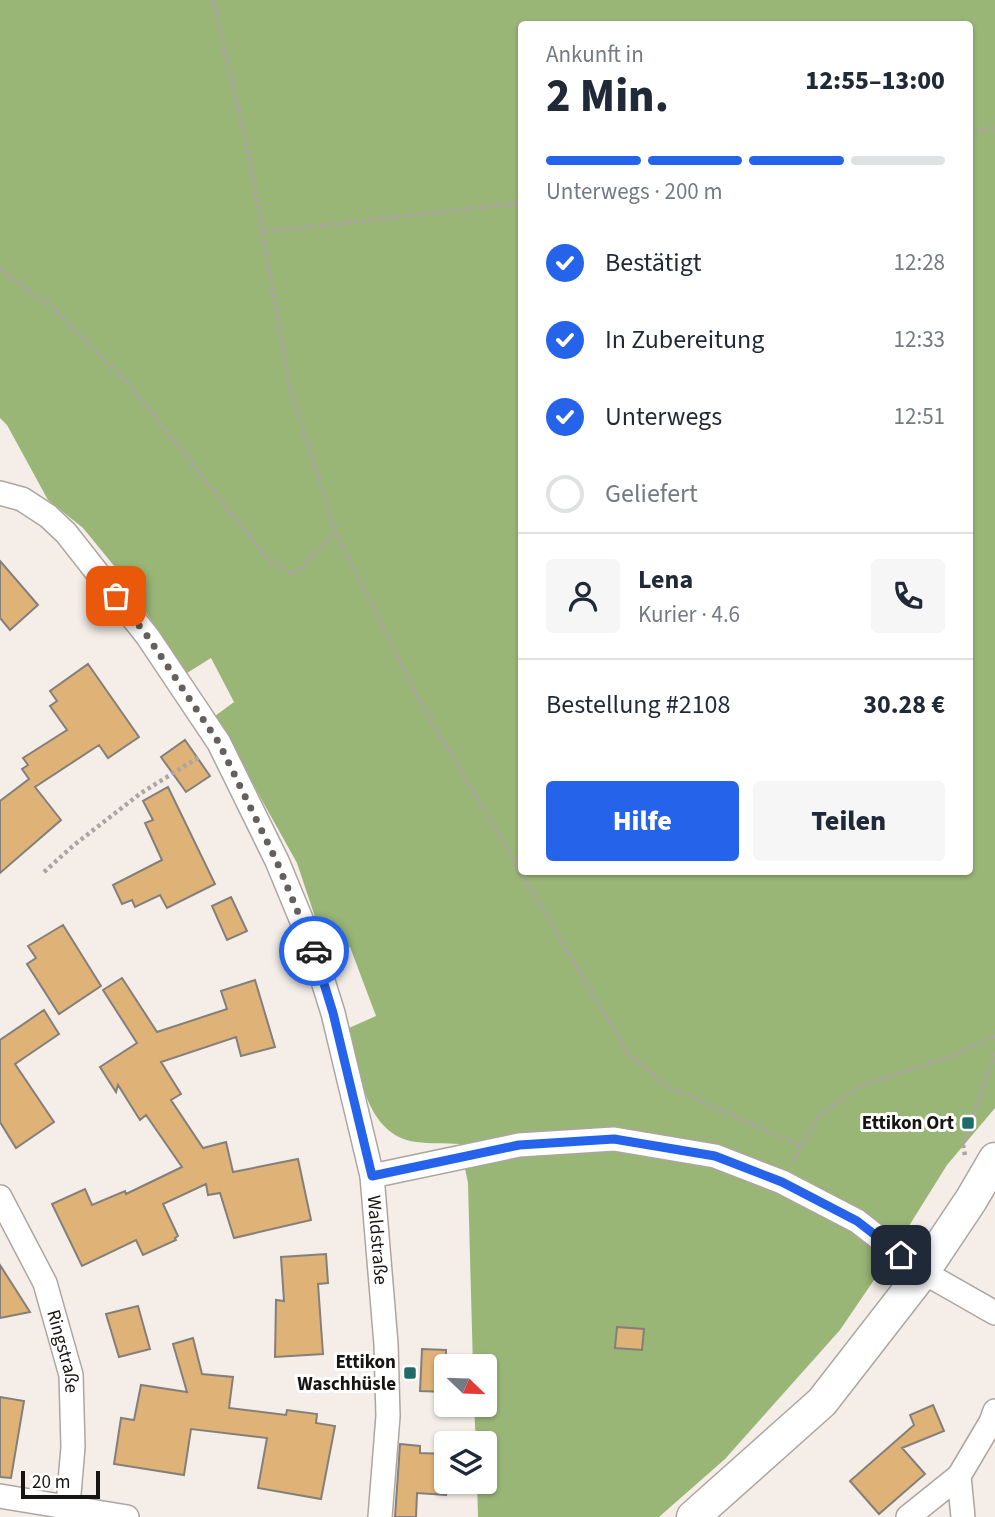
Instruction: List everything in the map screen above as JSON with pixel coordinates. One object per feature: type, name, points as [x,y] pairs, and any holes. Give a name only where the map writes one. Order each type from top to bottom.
[{"type":"main road","points":[[693,1517],[822,1402],[923,1272],[971,1200],[995,1158]]},
{"type":"street","name":"Waldstraße","points":[[0,493],[22,499],[48,516],[66,533],[148,637],[219,743],[277,862],[311,943],[333,1013],[372,1176],[386,1344],[388,1416],[380,1517]]},
{"type":"street","points":[[372,1176],[519,1145],[614,1139],[715,1156],[782,1182],[857,1221],[923,1272],[995,1313]]},
{"type":"street","name":"Ringstraße","points":[[0,1197],[45,1283],[71,1375],[74,1447],[68,1512]]},
{"type":"street","points":[[908,1517],[959,1475],[995,1412]]},
{"type":"street","points":[[959,1475],[963,1517]]},
{"type":"street","points":[[0,1496],[68,1512],[127,1517]]},
{"type":"path","points":[[213,0],[249,155],[290,388],[336,532],[419,700],[518,868]]},
{"type":"path","points":[[973,132],[995,128]]},
{"type":"path","points":[[264,232],[518,203]]},
{"type":"path","points":[[0,270],[53,308],[130,386],[268,559],[294,575],[336,532]]},
{"type":"path","points":[[44,872],[141,793],[199,758]]},
{"type":"path","points":[[522,875],[628,1055],[669,1087],[801,1146]]},
{"type":"path","points":[[782,1182],[819,1115],[858,1087],[952,1056],[995,1037]]},
{"type":"path","points":[[971,1200],[963,1145],[995,1053]]},
{"type":"green space","points":[[0,0],[995,0],[995,1108],[947,1165],[840,1330],[725,1459],[659,1517],[478,1517],[477,1494],[497,1494],[497,1431],[475,1431],[475,1418],[497,1418],[497,1354],[473,1354],[468,1183],[460,1144],[416,1142],[399,1137],[385,1127],[375,1113],[361,1080],[349,1028],[376,1016],[350,947],[328,956],[297,863],[215,716],[234,702],[211,658],[187,673],[115,567],[83,528],[48,500],[7,425],[0,418]]},
{"type":"building","points":[[0,561],[38,605],[10,630],[0,618]]},
{"type":"building","points":[[88,664],[139,737],[108,758],[99,745],[35,787],[61,820],[0,873],[0,801],[29,779],[22,769],[28,765],[23,758],[67,730],[50,706],[57,701],[50,691]]},
{"type":"building","points":[[185,740],[210,776],[186,792],[161,757]]},
{"type":"building","points":[[168,787],[215,884],[167,908],[160,895],[135,907],[132,900],[122,904],[113,885],[162,860],[145,823],[153,820],[143,801]]},
{"type":"building","points":[[231,897],[247,931],[227,940],[212,906]]},
{"type":"building","points":[[63,925],[101,986],[59,1014],[27,964],[36,958],[28,946]]},
{"type":"building","points":[[122,978],[157,1032],[227,1009],[221,991],[255,980],[275,1047],[241,1056],[236,1037],[161,1062],[181,1094],[171,1100],[203,1148],[226,1142],[233,1172],[298,1159],[311,1220],[234,1238],[220,1193],[208,1195],[206,1184],[163,1204],[178,1236],[176,1240],[143,1255],[136,1240],[82,1266],[52,1204],[85,1189],[92,1205],[125,1191],[126,1194],[182,1167],[146,1115],[140,1120],[118,1085],[116,1092],[100,1067],[137,1043],[103,990]]},
{"type":"building","points":[[44,1010],[59,1034],[15,1064],[54,1122],[16,1148],[0,1122],[0,1040]]},
{"type":"building","points":[[326,1254],[328,1283],[318,1284],[323,1354],[275,1357],[276,1300],[284,1301],[281,1257]]},
{"type":"building","points":[[0,1265],[30,1312],[0,1318]]},
{"type":"building","points":[[138,1306],[150,1349],[119,1357],[106,1314]]},
{"type":"building","points":[[617,1327],[644,1329],[642,1350],[615,1348]]},
{"type":"building","points":[[193,1338],[202,1374],[233,1377],[229,1408],[286,1415],[287,1410],[317,1414],[316,1423],[335,1426],[321,1499],[258,1488],[267,1438],[191,1429],[184,1475],[114,1464],[121,1418],[134,1420],[141,1385],[187,1392],[173,1344]]},
{"type":"building","points":[[422,1349],[446,1350],[446,1354],[434,1354],[434,1392],[420,1391]]},
{"type":"building","points":[[0,1397],[24,1401],[11,1478],[0,1477]]},
{"type":"building","points":[[933,1405],[944,1431],[902,1448],[925,1474],[879,1514],[850,1481],[914,1425],[910,1415]]},
{"type":"building","points":[[400,1444],[420,1446],[420,1453],[434,1454],[434,1494],[446,1495],[417,1493],[416,1517],[395,1517]]},
{"type":"way so far","points":[[116,596],[148,637],[219,743],[277,862],[314,951]]},
{"type":"place","name":"Ettikon Ort","points":[[968,1123]]},
{"type":"place","name":"Ettikon Waschhüsle","points":[[410,1373]]},
{"type":"route","points":[[314,951],[333,1013],[372,1176],[519,1145],[614,1139],[715,1156],[782,1182],[857,1221],[901,1255]]}]
